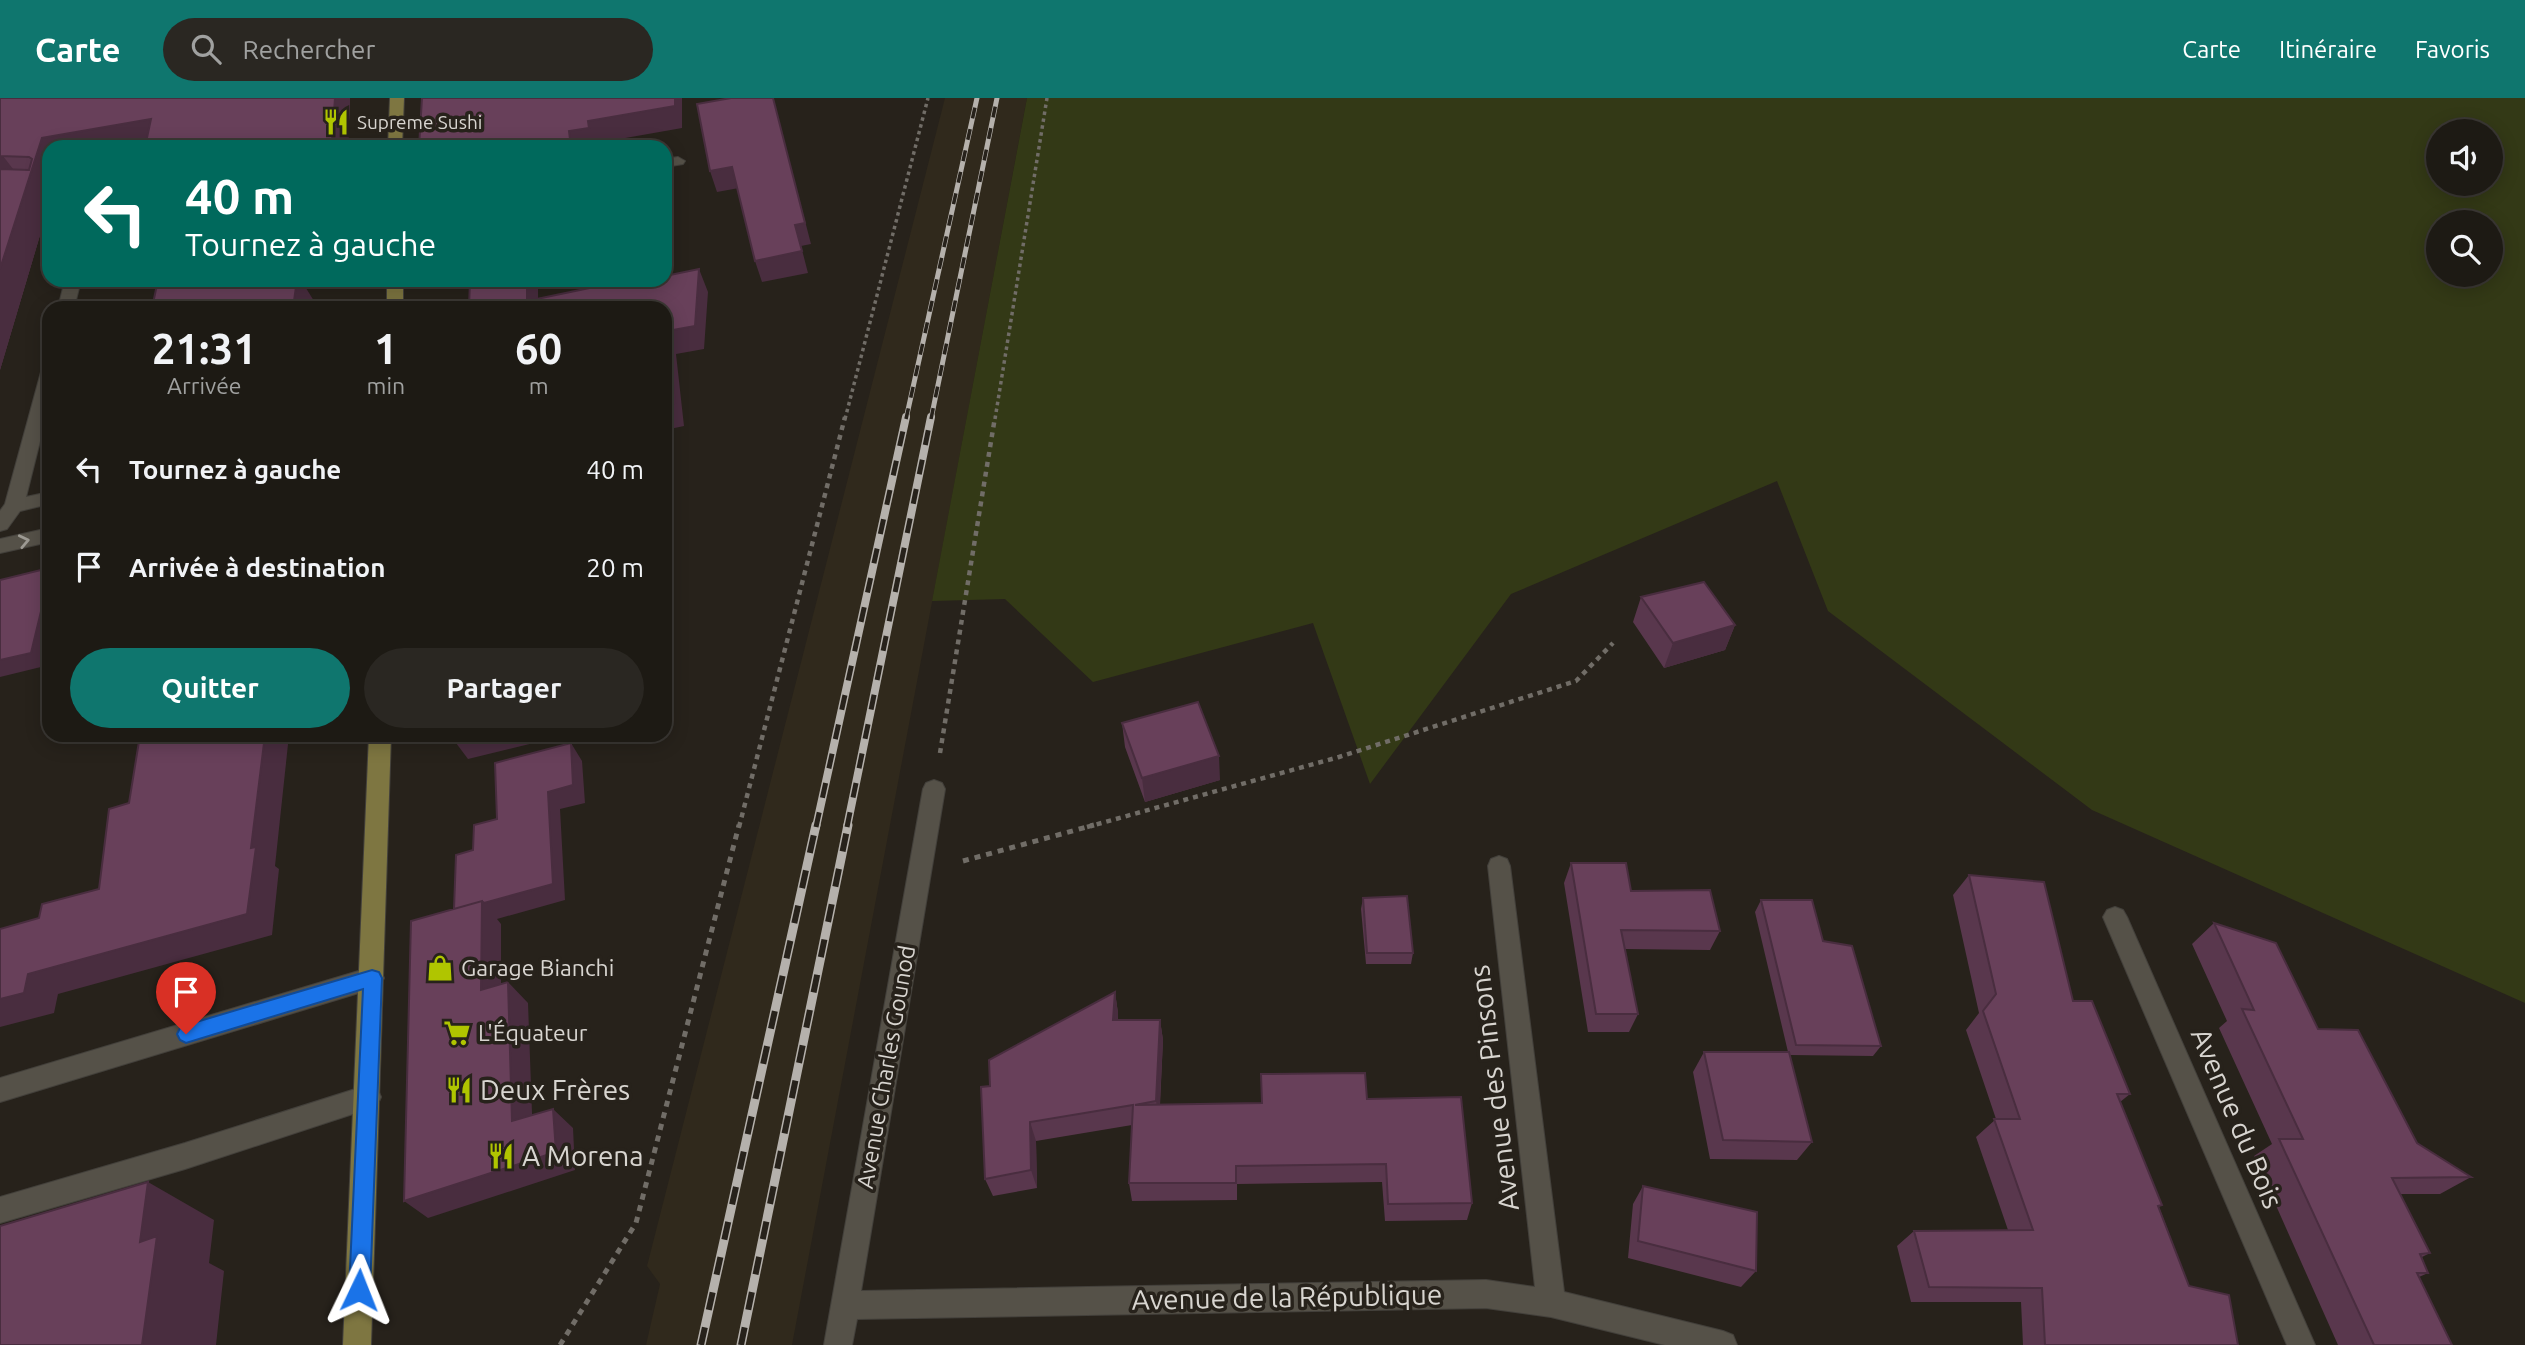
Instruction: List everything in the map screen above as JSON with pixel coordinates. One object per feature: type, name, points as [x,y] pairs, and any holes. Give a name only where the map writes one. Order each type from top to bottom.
[{"type":"main road","points":[[395,140],[397,98]]},
{"type":"main road","points":[[357,1345],[380,742]]},
{"type":"street","points":[[0,524],[14,506],[42,399]]},
{"type":"street","points":[[14,506],[42,500]]},
{"type":"street","points":[[0,546],[42,537]]},
{"type":"street","name":"Avenue Charles Gounod","points":[[838,1345],[934,789]]},
{"type":"street","name":"Avenue des Pinsons","points":[[1499,866],[1551,1303]]},
{"type":"street","name":"Avenue du Bois","points":[[2115,917],[2301,1345]]},
{"type":"street","points":[[0,1090],[372,978]]},
{"type":"street","points":[[0,1210],[185,1156],[368,1097]]},
{"type":"street","name":"Avenue de la République","points":[[845,1305],[1486,1294],[1551,1303],[1723,1345]]},
{"type":"path","points":[[560,1345],[636,1223],[928,98]]},
{"type":"path","points":[[934,789],[1047,98]]},
{"type":"path","points":[[920,873],[1339,757],[1576,681],[1613,643]]},
{"type":"shaded area","points":[[945,98],[1027,98],[792,1345],[646,1345],[660,1284],[647,1266]]},
{"type":"green space","points":[[1027,98],[2525,98],[2525,1003],[2092,810],[1828,611],[1777,481],[1511,594],[1370,784],[1313,623],[1093,682],[1005,599],[932,601]]},
{"type":"building","points":[[0,98],[335,98],[332,140],[146,140],[151,119],[42,138],[0,269],[0,169],[29,170],[32,159],[0,156]]},
{"type":"building","points":[[422,98],[675,98],[675,106],[588,121],[589,128],[569,131],[570,140],[419,140]]},
{"type":"building","points":[[731,98],[773,98],[805,223],[795,225],[802,251],[755,261],[732,167],[710,171],[697,104]]},
{"type":"building","points":[[699,269],[695,326],[672,330],[672,301],[527,301],[594,287],[672,287],[672,275]]},
{"type":"building","points":[[156,287],[296,287],[294,301],[154,301]]},
{"type":"building","points":[[470,287],[527,287],[527,301],[469,301]]},
{"type":"building","points":[[672,376],[675,403],[672,404]]},
{"type":"building","points":[[42,570],[42,607],[31,653],[0,660],[0,580]]},
{"type":"building","points":[[1704,582],[1735,625],[1673,643],[1641,597]]},
{"type":"building","points":[[1198,702],[1219,756],[1142,778],[1122,723]]},
{"type":"building","points":[[139,742],[264,742],[251,848],[256,847],[247,914],[28,974],[24,993],[0,999],[0,929],[39,918],[42,904],[99,889],[109,809],[129,803]]},
{"type":"building","points":[[571,743],[573,785],[548,792],[553,884],[454,909],[456,855],[473,850],[474,825],[497,819],[495,763]]},
{"type":"building","points":[[1571,863],[1626,863],[1631,891],[1710,890],[1720,931],[1621,930],[1638,1014],[1596,1014]]},
{"type":"building","points":[[1969,875],[2044,882],[2073,1001],[2092,1001],[2130,1094],[2117,1094],[2162,1205],[2158,1206],[2189,1286],[2229,1295],[2238,1345],[2045,1345],[2042,1288],[1929,1287],[1914,1231],[2033,1230],[1994,1119],[2020,1119],[1983,1011],[1996,994]]},
{"type":"building","points":[[1407,896],[1413,953],[1367,953],[1363,898]]},
{"type":"building","points":[[1761,900],[1812,900],[1823,941],[1852,946],[1881,1046],[1796,1045]]},
{"type":"building","points":[[482,901],[481,990],[508,982],[512,1121],[553,1109],[556,1152],[404,1201],[411,921]]},
{"type":"building","points":[[2214,923],[2276,943],[2318,1029],[2358,1030],[2417,1143],[2471,1177],[2392,1178],[2430,1253],[2420,1254],[2428,1273],[2417,1273],[2452,1345],[2374,1345],[2279,1139],[2303,1139],[2242,1009],[2254,1010]]},
{"type":"building","points":[[1115,992],[1113,1020],[1160,1020],[1156,1101],[1135,1105],[1262,1103],[1261,1074],[1365,1073],[1367,1099],[1461,1097],[1472,1203],[1388,1204],[1386,1164],[1236,1166],[1236,1183],[1129,1183],[1133,1105],[1030,1122],[1031,1170],[985,1179],[981,1087],[990,1086],[989,1060]]},
{"type":"building","points":[[1704,1052],[1789,1052],[1812,1142],[1723,1140]]},
{"type":"building","points":[[148,1182],[140,1242],[157,1236],[142,1345],[0,1345],[0,1226]]},
{"type":"building","points":[[1643,1186],[1757,1212],[1756,1271],[1638,1241]]},
{"type":"railway","points":[[906,419],[977,98]]},
{"type":"railway","points":[[931,419],[997,98]]},
{"type":"railway","points":[[816,827],[906,417]]},
{"type":"railway","points":[[847,827],[931,417]]},
{"type":"railway","points":[[701,1345],[816,825]]},
{"type":"railway","points":[[741,1345],[848,825]]},
{"type":"place","name":"Supreme Sushi","points":[[336,122]]},
{"type":"place","name":"Garage Bianchi","points":[[440,968]]},
{"type":"place","name":"L'Équateur","points":[[457,1033]]},
{"type":"place","name":"Deux Frères","points":[[459,1090]]},
{"type":"place","name":"A Morena","points":[[501,1156]]},
{"type":"route","points":[[186,1034],[372,978],[359,1290]]}]
